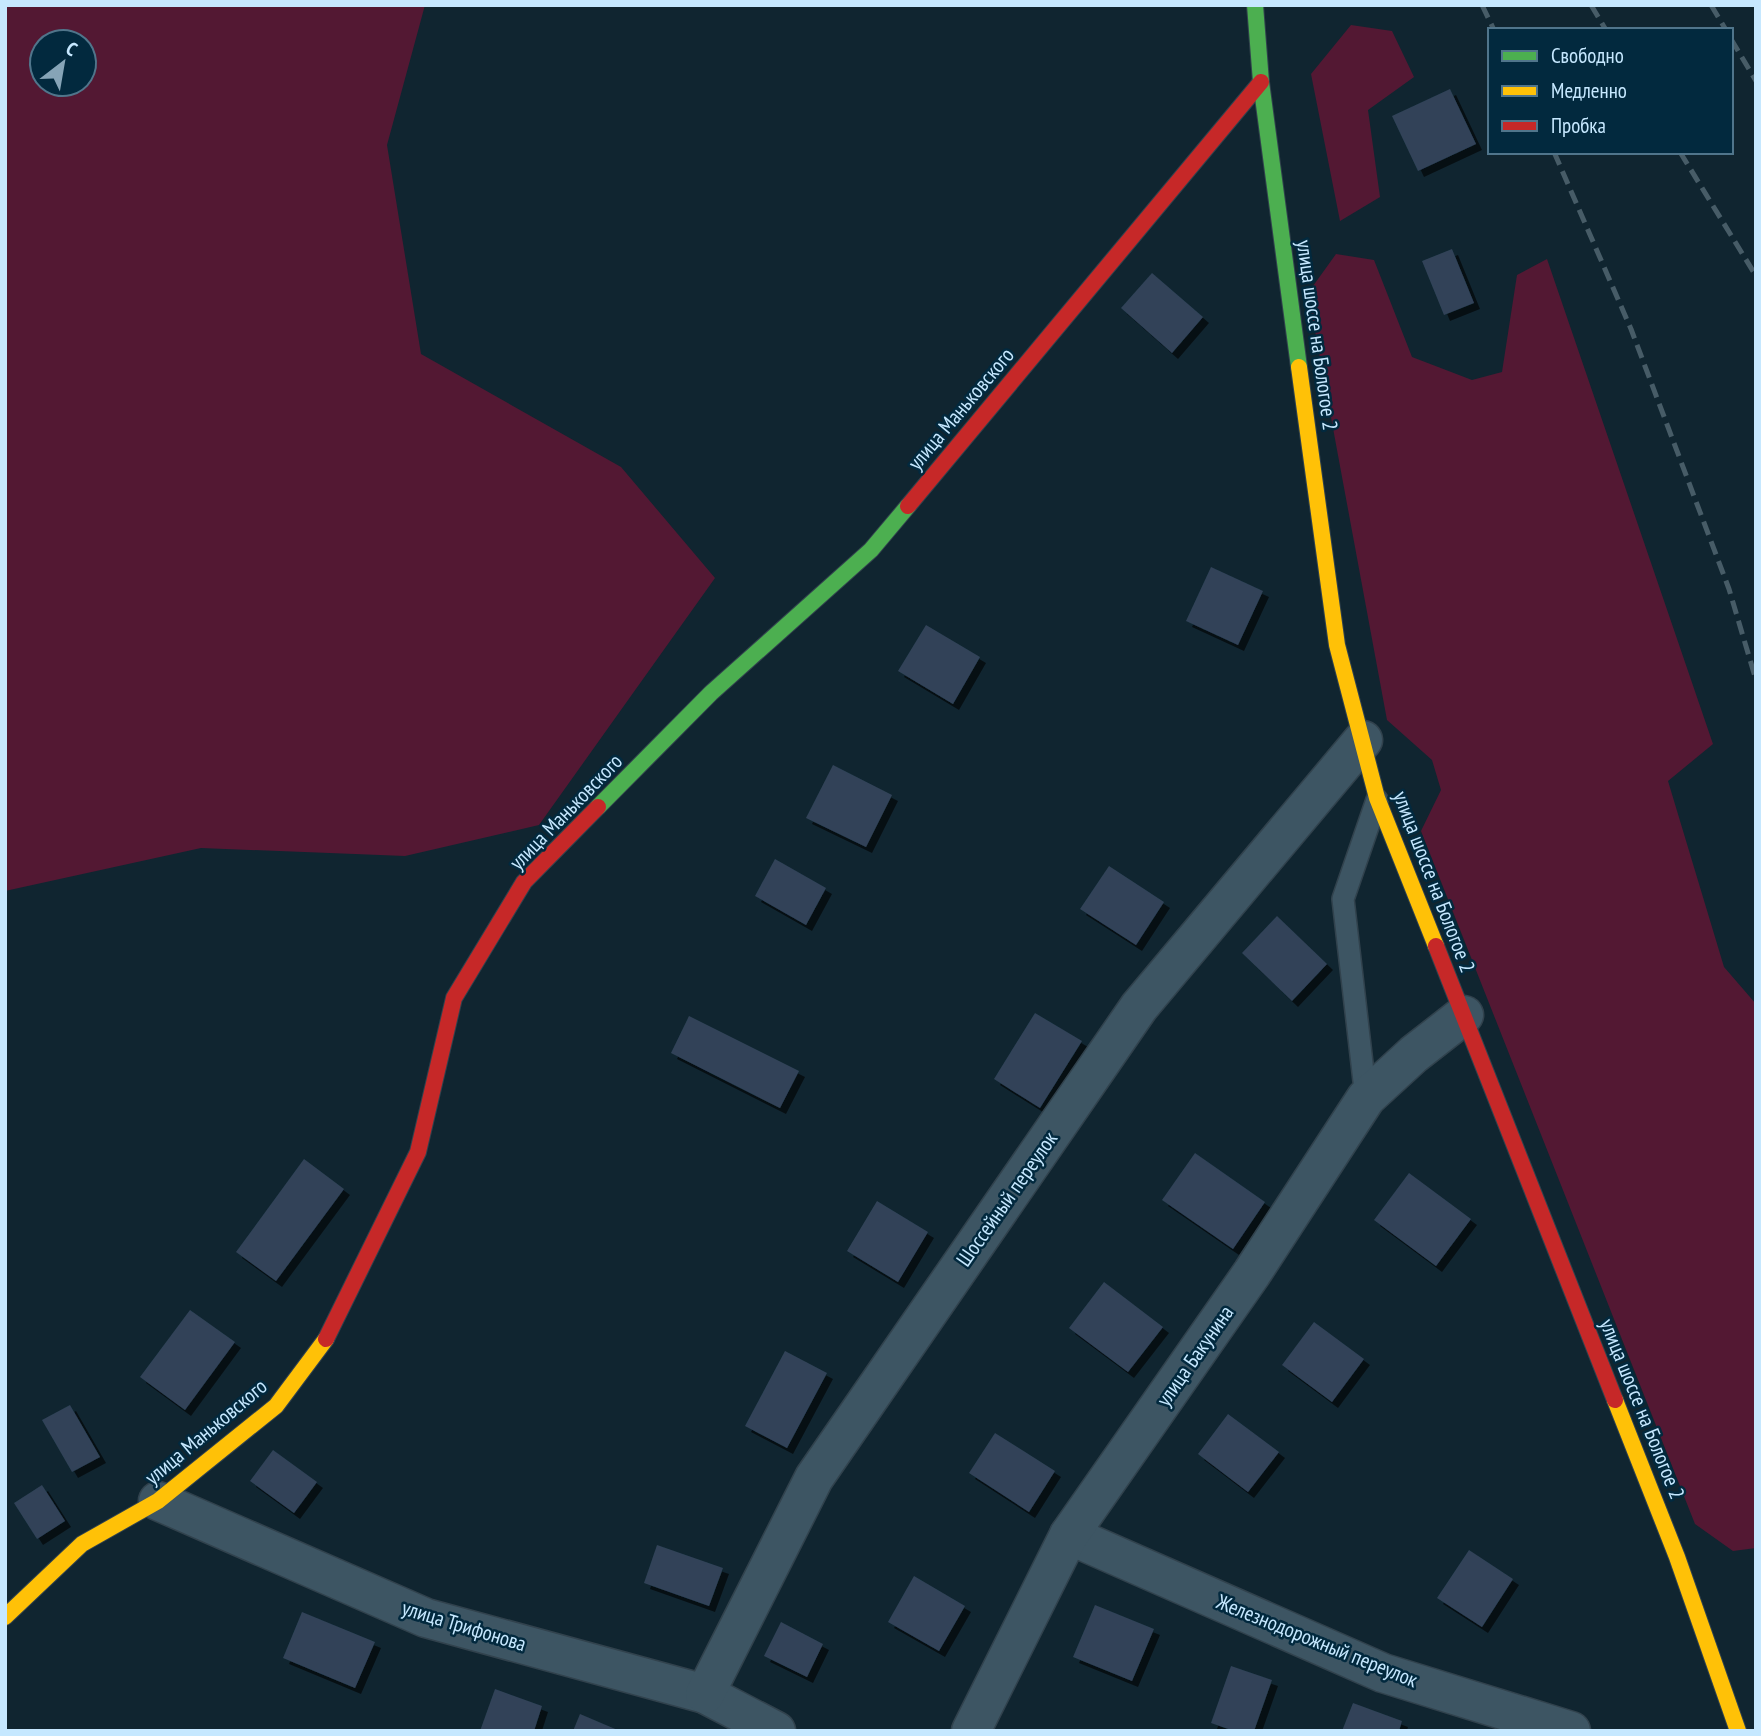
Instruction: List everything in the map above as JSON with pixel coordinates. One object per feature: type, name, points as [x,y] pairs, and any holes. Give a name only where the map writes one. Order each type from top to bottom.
[{"type":"street","name":"улица шоссе на Бологое 2","points":[[1255,5],[1261,82],[1337,645],[1377,798],[1677,1556],[1738,1731]]},
{"type":"street","name":"улица Маньковского","points":[[5,1617],[82,1544],[158,1501],[276,1406],[330,1334],[418,1152],[454,998],[524,882],[711,693],[871,550],[1261,82]]},
{"type":"street","name":"Шоссейный переулок","points":[[705,1694],[814,1478],[1139,1007],[1363,740]]},
{"type":"street","name":"улица Бакунина","points":[[971,1731],[1069,1535],[1252,1273],[1366,1098],[1414,1054],[1464,1015]]},
{"type":"street","name":"улица Трифонова","points":[[158,1501],[426,1618],[705,1694],[776,1731]]},
{"type":"street","name":"Железнодорожный переулок","points":[[1069,1535],[1383,1673],[1571,1731]]},
{"type":"lane","points":[[1366,1098],[1343,900],[1377,798]]},
{"type":"shaded area","points":[[5,5],[425,5],[387,145],[421,354],[621,467],[715,578],[539,825],[405,856],[201,848],[5,891]]},
{"type":"shaded area","points":[[1351,25],[1392,31],[1414,77],[1368,110],[1380,197],[1340,221],[1311,74]]},
{"type":"shaded area","points":[[1336,254],[1374,260],[1412,357],[1472,380],[1502,372],[1517,275],[1547,259],[1713,744],[1668,781],[1724,967],[1756,1004],[1756,1548],[1733,1551],[1695,1524],[1421,831],[1441,790],[1432,760],[1387,720],[1308,293]]},
{"type":"building","points":[[1450,89],[1476,144],[1418,171],[1392,116]]},
{"type":"building","points":[[1452,249],[1474,303],[1444,315],[1422,261]]},
{"type":"building","points":[[1152,273],[1203,317],[1172,353],[1121,308]]},
{"type":"building","points":[[1211,567],[1263,591],[1238,645],[1186,621]]},
{"type":"building","points":[[926,625],[980,657],[953,704],[898,671]]},
{"type":"building","points":[[833,765],[892,795],[866,847],[806,818]]},
{"type":"building","points":[[775,859],[826,888],[806,925],[755,896]]},
{"type":"building","points":[[1109,866],[1164,902],[1136,945],[1080,909]]},
{"type":"building","points":[[1277,916],[1327,964],[1292,1001],[1242,953]]},
{"type":"building","points":[[1035,1013],[1082,1041],[1040,1108],[994,1079]]},
{"type":"building","points":[[689,1016],[799,1071],[780,1108],[671,1053]]},
{"type":"building","points":[[1195,1153],[1265,1202],[1233,1249],[1162,1200]]},
{"type":"building","points":[[304,1159],[344,1189],[276,1281],[236,1252]]},
{"type":"building","points":[[1409,1173],[1471,1219],[1436,1266],[1374,1220]]},
{"type":"building","points":[[877,1201],[928,1232],[898,1282],[847,1251]]},
{"type":"building","points":[[1104,1282],[1163,1327],[1128,1372],[1069,1328]]},
{"type":"building","points":[[190,1310],[235,1342],[185,1410],[140,1377]]},
{"type":"building","points":[[1314,1322],[1364,1359],[1332,1402],[1282,1365]]},
{"type":"building","points":[[785,1351],[827,1373],[787,1448],[745,1426]]},
{"type":"building","points":[[70,1405],[100,1457],[72,1472],[42,1420]]},
{"type":"building","points":[[1228,1414],[1279,1452],[1248,1492],[1198,1454]]},
{"type":"building","points":[[995,1433],[1055,1471],[1029,1512],[969,1473]]},
{"type":"building","points":[[273,1450],[317,1482],[294,1513],[250,1481]]},
{"type":"building","points":[[42,1485],[65,1521],[37,1539],[14,1503]]},
{"type":"building","points":[[657,1545],[723,1568],[709,1606],[644,1583]]},
{"type":"building","points":[[1469,1550],[1513,1579],[1482,1627],[1437,1598]]},
{"type":"building","points":[[914,1576],[965,1606],[939,1651],[888,1622]]},
{"type":"building","points":[[1095,1605],[1154,1629],[1132,1681],[1073,1657]]},
{"type":"building","points":[[302,1612],[375,1642],[355,1688],[283,1658]]},
{"type":"building","points":[[781,1622],[823,1644],[807,1677],[764,1656]]},
{"type":"building","points":[[1231,1666],[1272,1680],[1254,1731],[1234,1731],[1211,1723]]},
{"type":"building","points":[[495,1689],[542,1706],[534,1731],[480,1731]]},
{"type":"building","points":[[1353,1703],[1402,1721],[1399,1731],[1342,1731]]},
{"type":"building","points":[[580,1714],[620,1731],[573,1731]]},
{"type":"railway","points":[[1482,5],[1493,28]]},
{"type":"railway","points":[[1591,5],[1605,28]]},
{"type":"railway","points":[[1711,5],[1725,28]]},
{"type":"railway","points":[[1733,42],[1756,81]]},
{"type":"railway","points":[[1555,154],[1631,329],[1729,589],[1756,680]]},
{"type":"railway","points":[[1681,154],[1756,276]]},
{"type":"traffic: fast","points":[[1255,5],[1261,82],[1299,367]]},
{"type":"traffic: fast","points":[[598,807],[711,693],[871,550],[908,506]]},
{"type":"traffic: slow","points":[[1299,367],[1337,645],[1377,798],[1436,946]]},
{"type":"traffic: slow","points":[[5,1617],[82,1544],[158,1501],[276,1406],[326,1339]]},
{"type":"traffic: slow","points":[[1615,1400],[1677,1557],[1738,1731]]},
{"type":"traffic: jam","points":[[908,506],[1261,82]]},
{"type":"traffic: jam","points":[[326,1339],[418,1152],[454,998],[524,882],[598,807]]},
{"type":"traffic: jam","points":[[1436,946],[1615,1400]]}]
